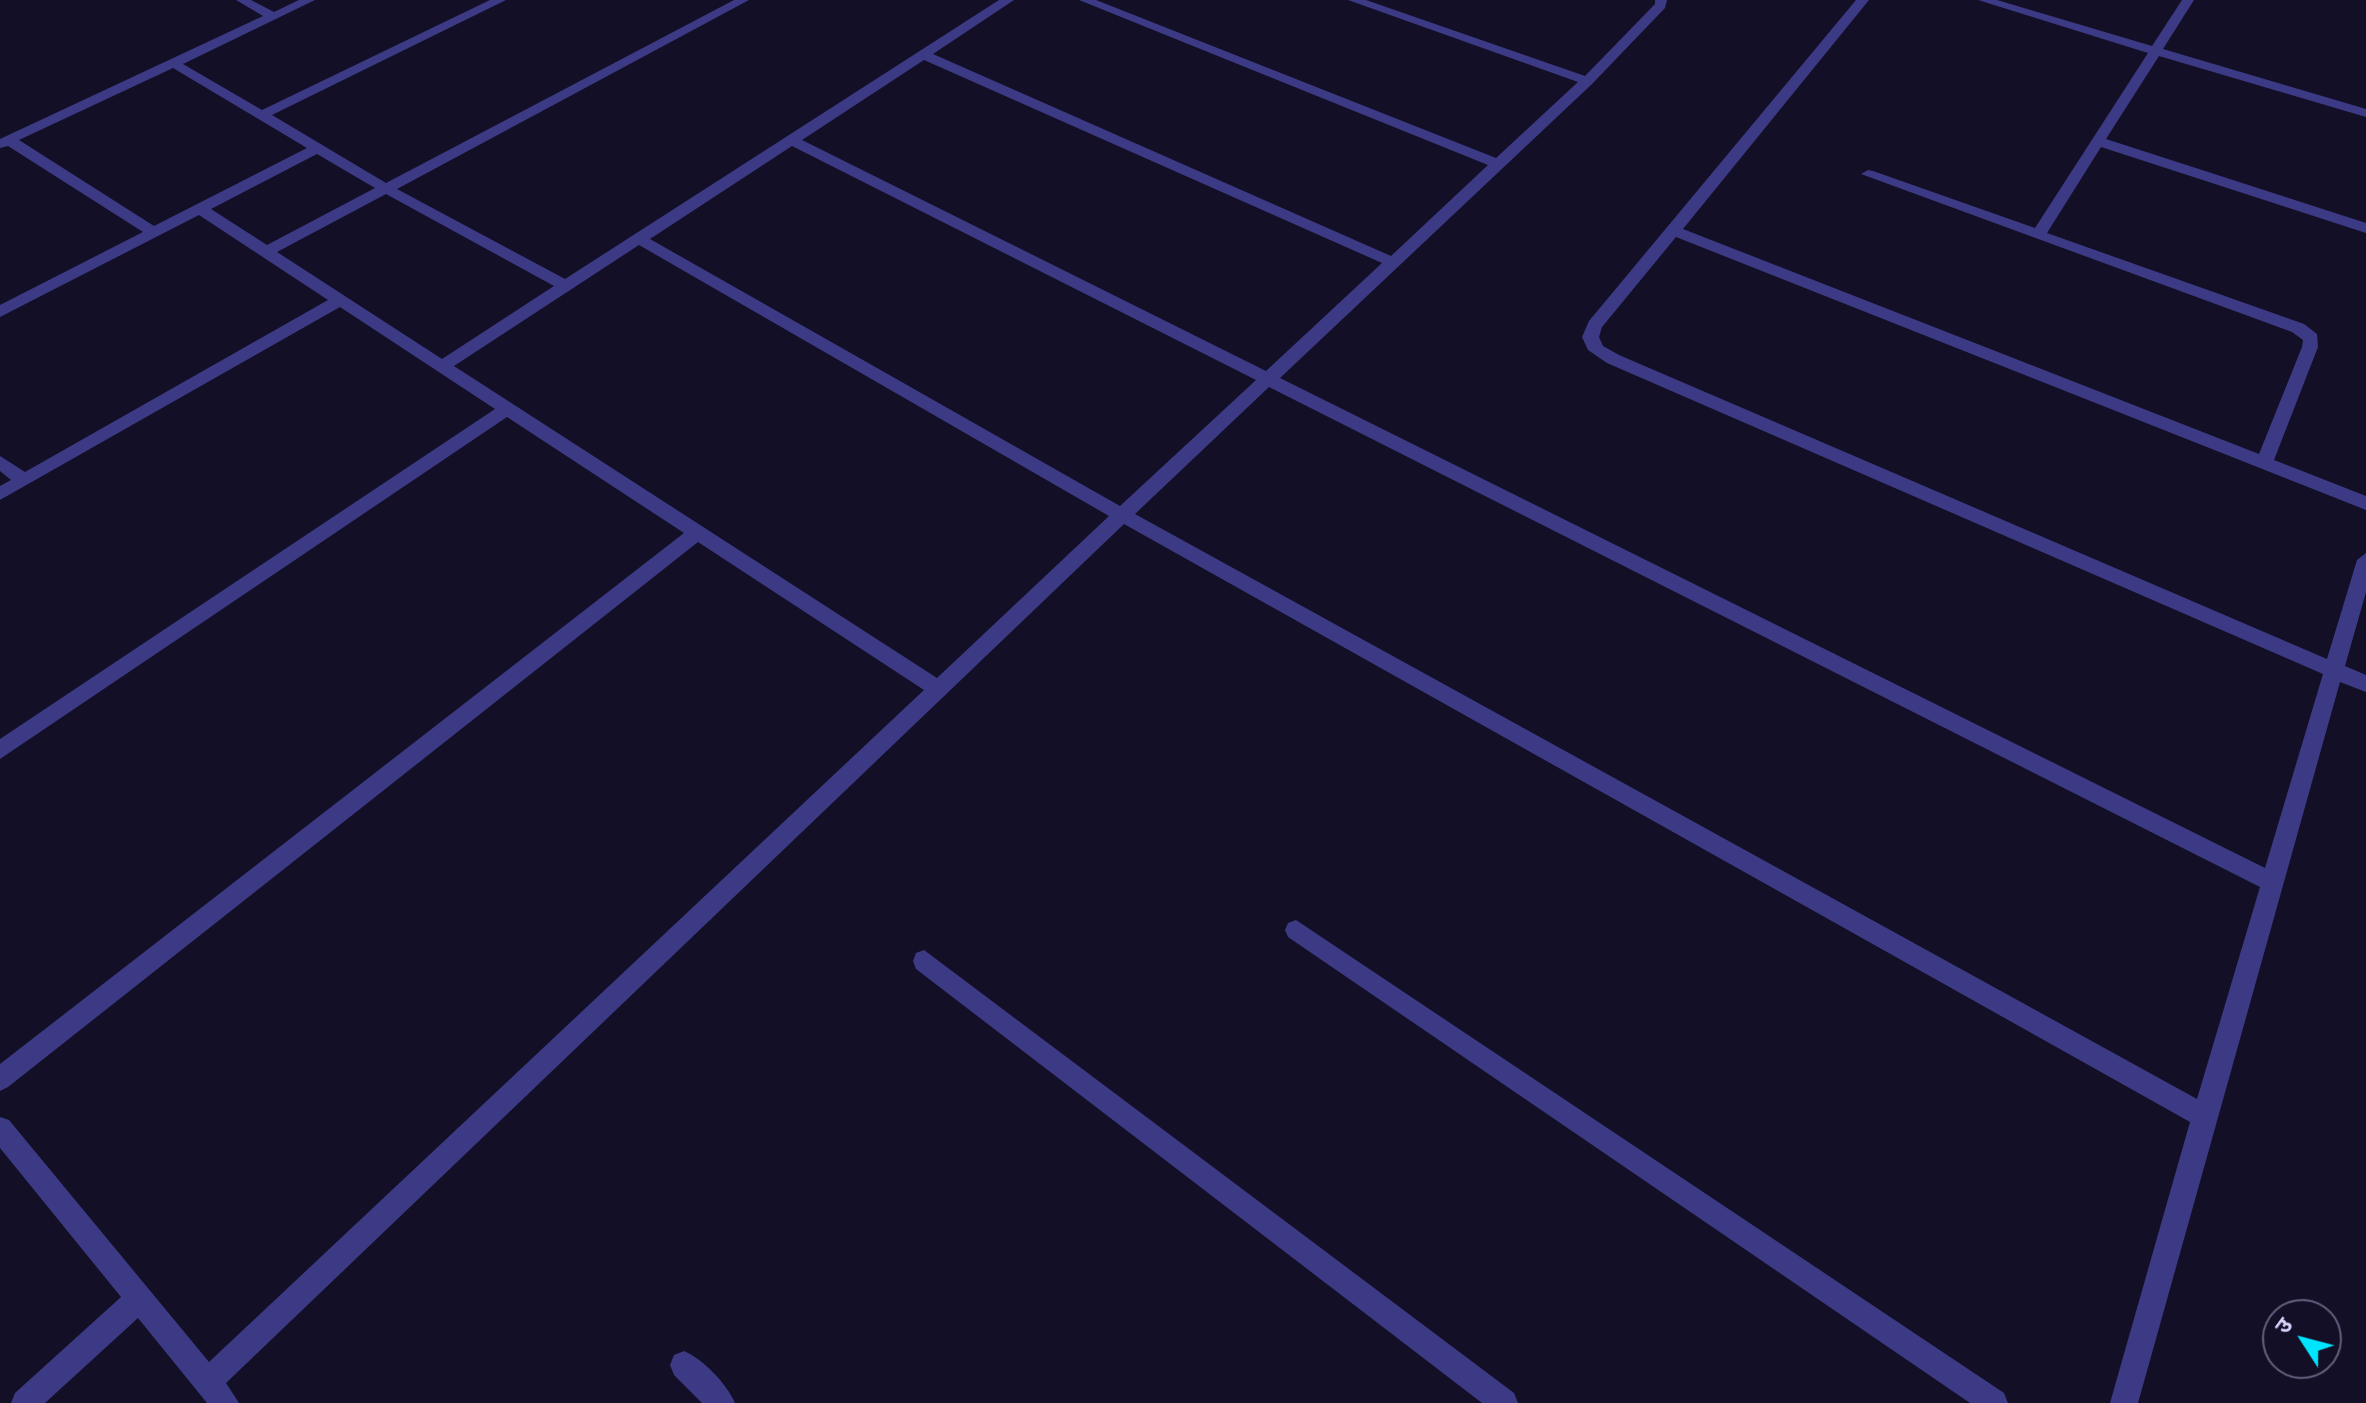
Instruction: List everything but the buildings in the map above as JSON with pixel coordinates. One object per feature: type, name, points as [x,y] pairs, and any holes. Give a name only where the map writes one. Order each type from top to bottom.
[{"type":"street","points":[[242,0],[274,17]]},
{"type":"street","points":[[4,142],[309,0]]},
{"type":"street","points":[[262,115],[500,0]]},
{"type":"street","points":[[266,252],[743,0]]},
{"type":"street","points":[[442,366],[1008,0]]},
{"type":"street","points":[[1085,0],[1498,164]]},
{"type":"street","points":[[1354,0],[1587,81]]},
{"type":"street","points":[[207,1382],[1122,515],[1587,81],[1661,5],[1661,0]]},
{"type":"street","points":[[1863,0],[1589,335],[1590,342],[1598,352],[2366,684]]},
{"type":"street","points":[[1984,0],[2366,113]]},
{"type":"street","points":[[2038,235],[2153,50],[2188,0]]},
{"type":"street","points":[[923,55],[1392,262]]},
{"type":"street","points":[[173,63],[387,189],[566,286]]},
{"type":"street","points":[[791,140],[2272,882]]},
{"type":"street","points":[[2097,141],[2366,228]]},
{"type":"street","points":[[4,142],[154,233]]},
{"type":"street","points":[[2,308],[318,148]]},
{"type":"street","points":[[1868,174],[2298,328],[2311,338],[2310,347],[2264,462]]},
{"type":"street","points":[[200,209],[938,689]]},
{"type":"street","points":[[1675,231],[2366,503]]},
{"type":"street","points":[[639,239],[1122,515],[2204,1116]]},
{"type":"street","points":[[0,494],[340,300]]},
{"type":"street","points":[[0,750],[507,409]]},
{"type":"street","points":[[0,462],[23,480]]},
{"type":"street","points":[[0,1079],[698,532]]},
{"type":"street","points":[[2124,1403],[2366,560]]},
{"type":"street","points":[[1296,930],[1994,1403]]},
{"type":"street","points":[[924,961],[1504,1403]]},
{"type":"street","points":[[0,1129],[225,1403]]},
{"type":"street","points":[[25,1403],[139,1299]]},
{"type":"street","points":[[684,1365],[721,1403]]}]
